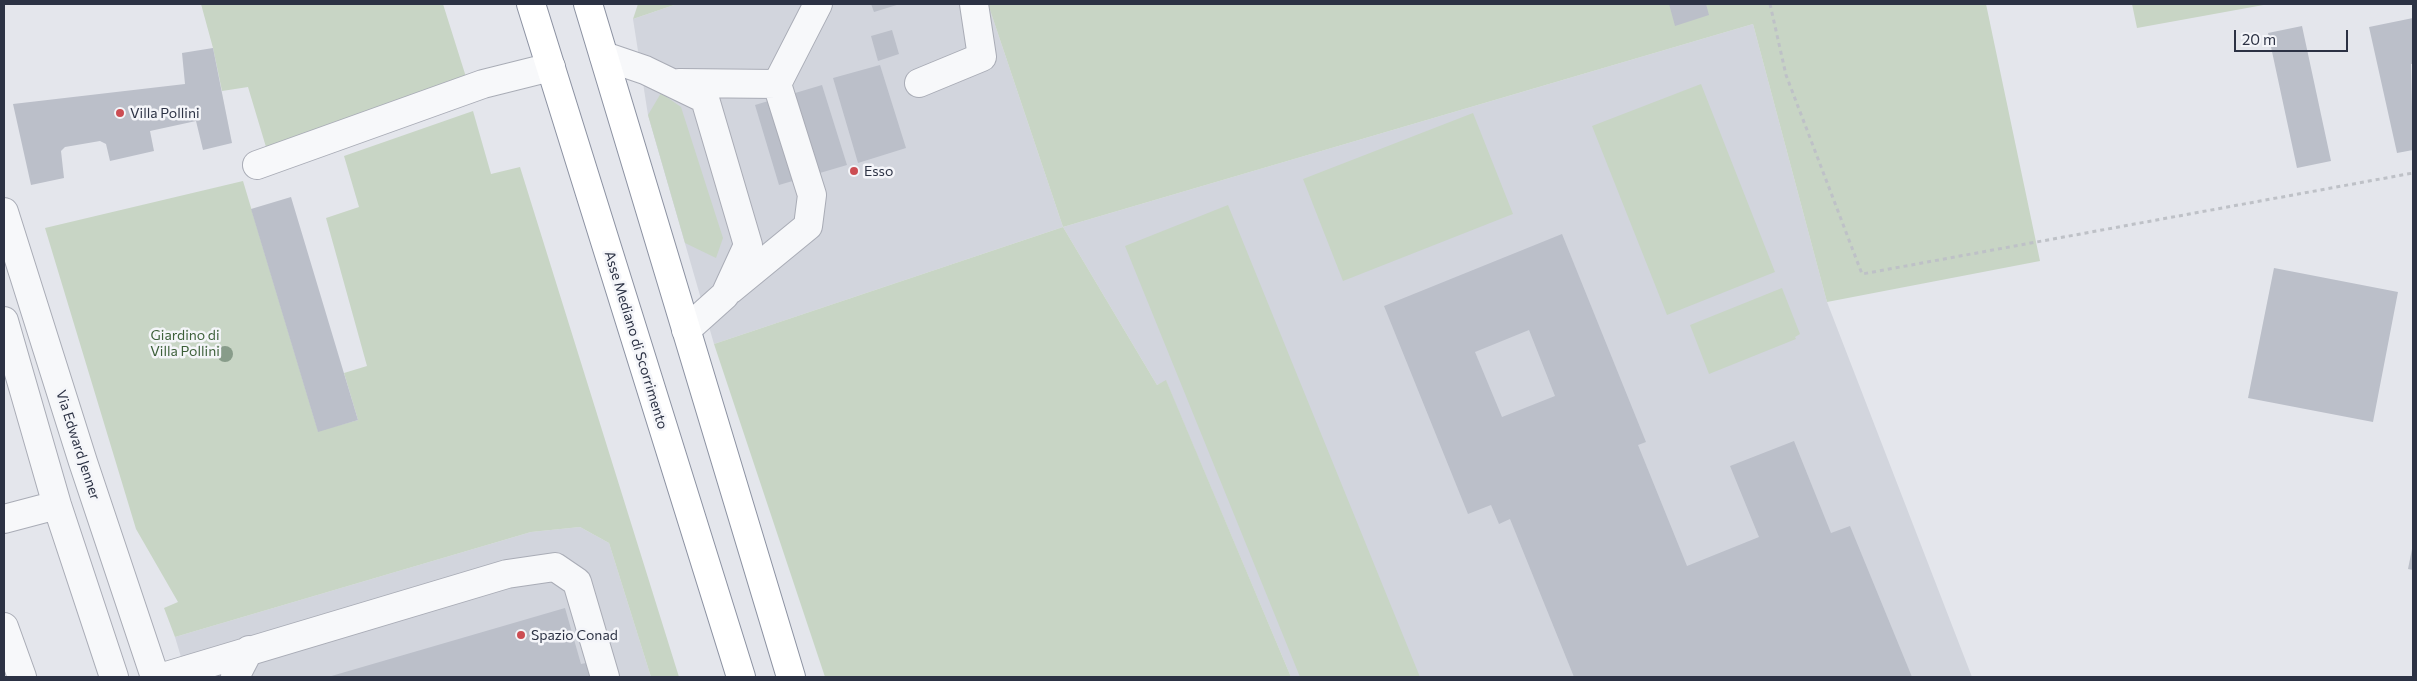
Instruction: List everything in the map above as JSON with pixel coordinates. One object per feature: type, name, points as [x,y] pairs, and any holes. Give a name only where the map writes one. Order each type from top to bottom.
[{"type":"highway","name":"Asse Mediano di Scorrimento","points":[[531,4],[741,677]]},
{"type":"highway","points":[[588,4],[791,677]]},
{"type":"street","points":[[686,330],[808,226],[812,195],[777,84],[818,4]]},
{"type":"street","points":[[919,83],[982,57],[974,4]]},
{"type":"street","points":[[604,56],[645,70],[705,99],[748,245],[725,295]]},
{"type":"street","points":[[257,165],[483,84],[551,67]]},
{"type":"street","points":[[673,83],[777,84]]},
{"type":"street","name":"Via Edward Jenner","points":[[4,212],[83,462],[155,677]]},
{"type":"street","points":[[4,321],[57,505],[114,677]]},
{"type":"street","points":[[4,519],[57,505]]},
{"type":"street","points":[[163,677],[507,574],[555,567],[576,582],[605,677]]},
{"type":"street","points":[[4,627],[22,677]]},
{"type":"street","points":[[235,677],[249,650]]},
{"type":"path","points":[[1770,4],[1786,75],[1862,274],[2413,174]]},
{"type":"shaded area","name":"Esso","points":[[677,4],[988,4],[1063,227],[714,344],[648,115],[633,19]]},
{"type":"shaded area","points":[[1753,24],[1827,302],[1972,677],[1291,677],[1166,381],[1157,385],[1063,227]]},
{"type":"shaded area","points":[[580,527],[609,543],[651,677],[187,677],[175,637],[531,532]]},
{"type":"green space","points":[[201,4],[443,4],[466,77],[266,147],[248,87],[222,91]]},
{"type":"green space","points":[[638,4],[677,4],[633,19]]},
{"type":"green space","points":[[988,4],[1986,4],[2040,261],[1827,302],[1753,24],[1063,227]]},
{"type":"green space","points":[[2132,4],[2269,4],[2137,28]]},
{"type":"green space","points":[[1701,84],[1775,272],[1667,315],[1592,126]]},
{"type":"green space","points":[[661,93],[681,107],[723,238],[716,258],[685,243],[648,115]]},
{"type":"green space","name":"Giardino di Villa Pollini","points":[[473,111],[491,174],[520,167],[679,677],[651,677],[609,543],[580,527],[531,532],[175,637],[164,608],[178,602],[136,529],[45,228],[243,181],[318,431],[358,420],[344,373],[367,366],[326,218],[359,207],[344,156]]},
{"type":"green space","points":[[1473,113],[1513,214],[1343,281],[1303,179]]},
{"type":"green space","points":[[1228,205],[1420,677],[1300,677],[1125,246]]},
{"type":"green space","points":[[1063,227],[1157,385],[1166,380],[1291,677],[825,677],[714,344]]},
{"type":"green space","points":[[1782,288],[1800,334],[1795,337],[1796,339],[1709,374],[1690,325]]},
{"type":"building","points":[[871,4],[900,4],[874,12]]},
{"type":"building","points":[[1669,4],[1706,4],[1709,15],[1675,26]]},
{"type":"building","points":[[2413,18],[2413,64],[2411,64],[2413,150],[2397,153],[2369,27]]},
{"type":"building","points":[[2302,26],[2331,161],[2297,168],[2268,33]]},
{"type":"building","points":[[892,30],[899,54],[878,61],[871,36]]},
{"type":"building","name":"Villa Pollini","points":[[213,48],[232,143],[203,150],[196,121],[150,131],[154,151],[110,161],[106,144],[100,141],[65,147],[61,151],[64,178],[31,185],[13,104],[185,84],[182,53]]},
{"type":"building","points":[[880,65],[906,148],[858,163],[833,78]]},
{"type":"building","points":[[822,85],[847,165],[779,185],[755,105]]},
{"type":"building","points":[[291,197],[358,420],[318,432],[251,209]]},
{"type":"building","points":[[1562,234],[1646,442],[1638,445],[1687,566],[1759,537],[1730,466],[1794,441],[1831,533],[1850,526],[1912,677],[1574,677],[1510,519],[1499,524],[1491,505],[1468,514],[1384,306]],"holes":[[[1529,330],[1555,396],[1502,417],[1475,352]]]},
{"type":"building","points":[[2274,268],[2398,292],[2373,422],[2248,398]]},
{"type":"building","points":[[2413,549],[2413,570],[2408,569]]},
{"type":"building","name":"Spazio Conad","points":[[565,608],[581,664],[586,663],[590,677],[328,677]]},
{"type":"place","name":"Villa Pollini","points":[[120,113]]},
{"type":"place","name":"Esso","points":[[854,171]]},
{"type":"place","name":"Spazio Conad","points":[[521,635]]}]
